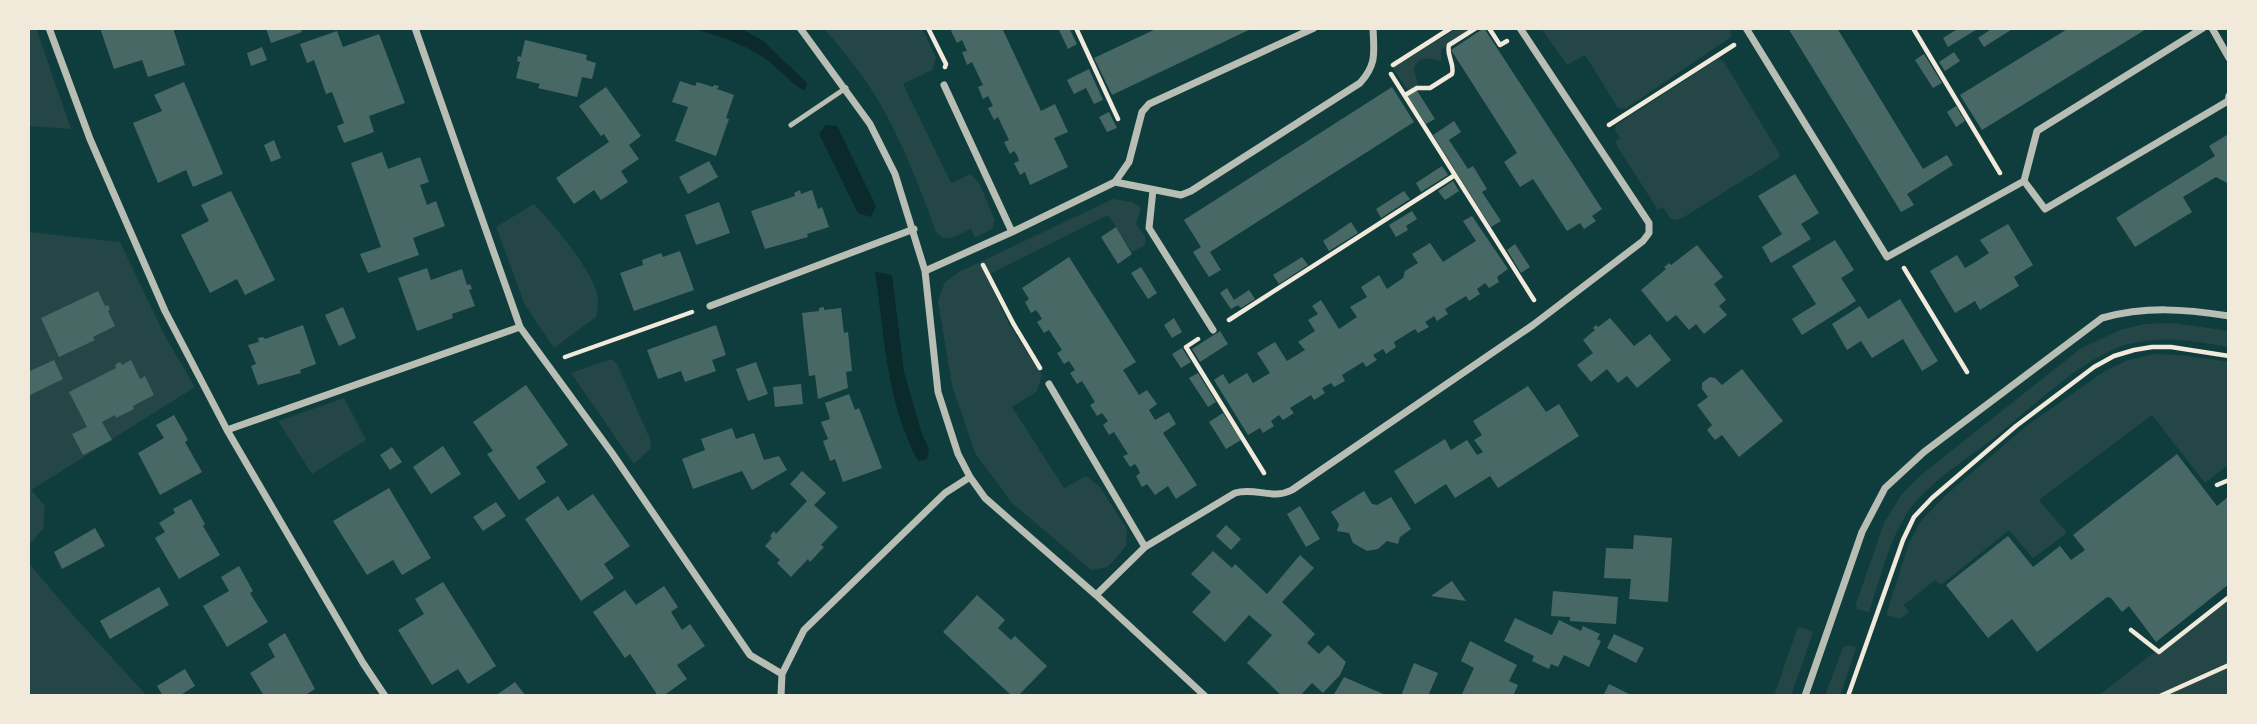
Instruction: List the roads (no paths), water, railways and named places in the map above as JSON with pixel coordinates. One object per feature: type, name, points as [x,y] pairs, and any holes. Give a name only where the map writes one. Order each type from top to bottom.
[{"type":"street","points":[[49,28],[90,139],[165,311],[227,430],[385,696]]},
{"type":"street","points":[[415,28],[520,327],[612,453],[750,655],[782,674]]},
{"type":"street","points":[[800,28],[870,124],[895,174],[926,271],[938,392],[958,454],[970,477],[985,498],[1096,595],[1205,696]]},
{"type":"street","points":[[926,271],[1115,182],[1129,162],[1142,113],[1149,104],[1314,28]]},
{"type":"street","points":[[1115,182],[1181,195],[1191,191],[1360,83],[1370,71],[1374,59],[1373,28]]},
{"type":"street","points":[[1096,595],[1145,547],[1235,494],[1250,491],[1283,495],[1292,491],[1545,316],[1643,241],[1649,233],[1648,223],[1520,28]]},
{"type":"street","points":[[1748,31],[1887,257],[2024,181],[2037,131],[2203,28]]},
{"type":"street","points":[[2212,28],[2229,58]]},
{"type":"street","points":[[944,85],[1012,232]]},
{"type":"street","points":[[2024,181],[2045,209],[2228,101],[2229,96]]},
{"type":"street","points":[[1153,190],[1149,228],[1213,330]]},
{"type":"street","points":[[710,306],[914,229]]},
{"type":"street","points":[[1805,696],[1862,532],[1885,488],[1924,452],[2102,318],[2132,310],[2194,311],[2229,316]]},
{"type":"street","points":[[227,430],[520,327]]},
{"type":"street","points":[[1049,384],[1145,547]]},
{"type":"street","points":[[781,696],[782,674],[804,630],[945,493],[970,477]]},
{"type":"lane","points":[[1237,64],[1240,72]]},
{"type":"lane","points":[[791,125],[846,88]]}]
